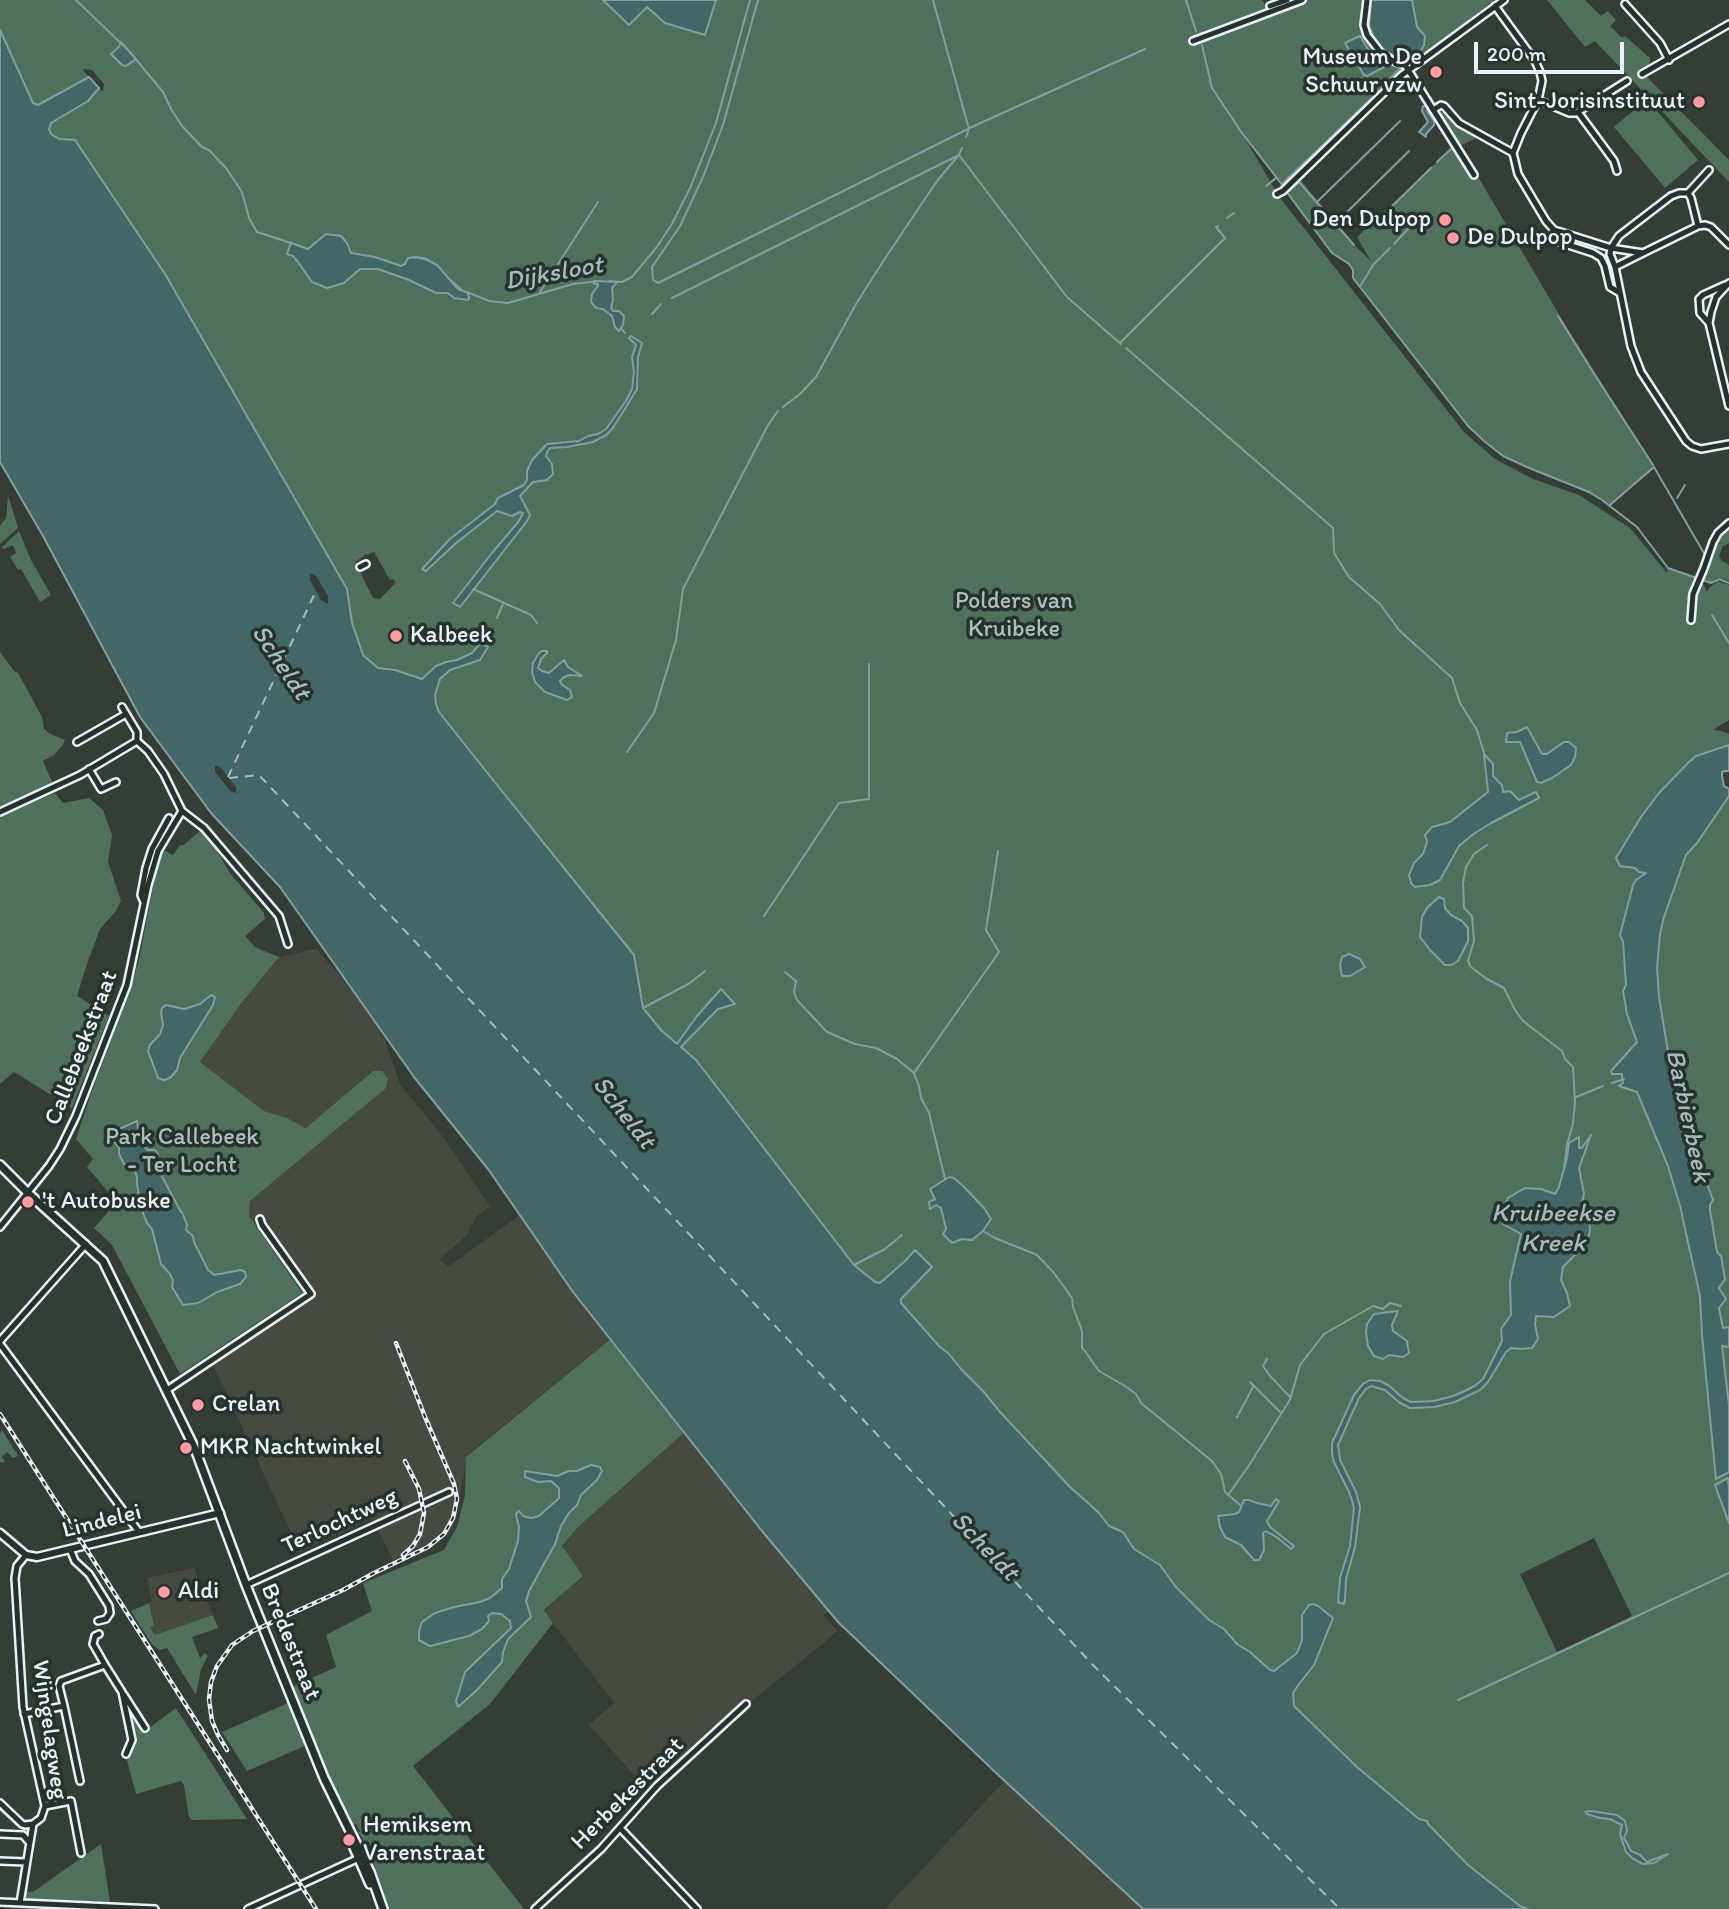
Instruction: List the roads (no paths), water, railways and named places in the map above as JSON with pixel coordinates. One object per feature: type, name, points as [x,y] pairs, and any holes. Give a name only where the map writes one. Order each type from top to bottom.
[{"type":"main road","name":"Bredestraat","points":[[0,1165],[103,1261],[195,1450],[246,1585],[382,1909]]},
{"type":"main road","name":"Bredestraat","points":[[328,1785],[366,1862],[382,1909]]},
{"type":"street","points":[[1270,6],[1287,0]]},
{"type":"street","points":[[1193,41],[1302,0]]},
{"type":"street","points":[[1367,0],[1364,25],[1367,35],[1381,53],[1405,65],[1474,175]]},
{"type":"street","points":[[1277,194],[1408,70],[1504,0]]},
{"type":"street","points":[[1625,4],[1660,43],[1669,60]]},
{"type":"street","points":[[1495,6],[1541,72],[1538,100],[1513,153],[1518,174],[1559,242],[1601,258],[1610,287],[1620,293]]},
{"type":"street","points":[[1642,74],[1729,24]]},
{"type":"street","points":[[1538,100],[1569,113],[1578,112],[1627,81]]},
{"type":"street","points":[[1433,110],[1444,106],[1459,124],[1513,153]]},
{"type":"street","points":[[1578,112],[1614,161],[1617,171]]},
{"type":"street","points":[[1709,170],[1688,193],[1671,196],[1619,236],[1610,254],[1631,346],[1641,372],[1686,441],[1692,446],[1701,449],[1729,444]]},
{"type":"street","points":[[1688,193],[1698,226]]},
{"type":"street","points":[[1615,267],[1698,226],[1711,227],[1729,245]]},
{"type":"street","points":[[1554,230],[1611,248],[1643,253]]},
{"type":"street","points":[[1709,323],[1700,313],[1699,299],[1727,284]]},
{"type":"street","points":[[1727,284],[1716,297],[1709,323],[1729,406]]},
{"type":"street","points":[[1691,620],[1692,598],[1710,548],[1718,533],[1729,523]]},
{"type":"street","points":[[122,707],[137,732],[136,741]]},
{"type":"street","points":[[77,742],[126,714]]},
{"type":"street","points":[[0,812],[89,769],[136,741]]},
{"type":"street","points":[[136,741],[149,751],[183,811],[204,828],[279,916],[288,944]]},
{"type":"street","points":[[89,769],[101,789],[116,782]]},
{"type":"street","name":"Callebeekstraat","points":[[0,1227],[60,1149],[90,1082],[127,985],[158,851],[183,811]]},
{"type":"street","name":"Callebeekstraat","points":[[145,905],[141,895],[146,868],[152,849],[169,818]]},
{"type":"street","points":[[167,1390],[311,1294],[260,1219]]},
{"type":"street","points":[[86,1244],[0,1342],[139,1532]]},
{"type":"street","name":"Terlochtweg","points":[[246,1585],[449,1492]]},
{"type":"street","name":"Lindelei","points":[[26,1555],[37,1557],[220,1513]]},
{"type":"street","points":[[0,1533],[26,1555]]},
{"type":"street","points":[[70,1549],[75,1561],[89,1574],[109,1606],[110,1613],[106,1619],[98,1621]]},
{"type":"street","name":"Wijngelagweg","points":[[26,1555],[17,1566],[15,1578],[24,1714],[45,1806],[41,1818],[33,1824]]},
{"type":"street","points":[[99,1634],[95,1636],[93,1644],[145,1728]]},
{"type":"street","points":[[80,1782],[61,1681],[105,1665]]},
{"type":"street","points":[[122,1692],[132,1740],[127,1754]]},
{"type":"street","name":"Herbekestraat","points":[[536,1909],[601,1849],[657,1786],[746,1704]]},
{"type":"street","points":[[24,1714],[64,1706]]},
{"type":"street","points":[[45,1806],[71,1801],[81,1853]]},
{"type":"street","points":[[0,1803],[22,1824],[33,1824],[19,1903]]},
{"type":"street","points":[[620,1828],[696,1909]]},
{"type":"street","points":[[0,1834],[23,1835],[29,1842]]},
{"type":"street","points":[[248,1909],[359,1858]]},
{"type":"street","points":[[0,1861],[26,1862]]},
{"type":"street","points":[[0,1902],[155,1909]]},
{"type":"water","points":[[603,0],[716,0],[705,35],[665,23],[647,7],[629,25]]},
{"type":"water","points":[[1371,0],[1412,0],[1417,27],[1425,36],[1424,45],[1411,60],[1401,61],[1382,48],[1374,37],[1369,26]]},
{"type":"water","name":"Scheldt","points":[[0,30],[33,103],[38,105],[89,77],[99,88],[88,101],[51,123],[51,134],[59,139],[75,140],[165,274],[347,589],[352,623],[363,655],[378,668],[395,670],[422,679],[436,666],[472,653],[480,644],[488,647],[480,660],[450,670],[440,679],[435,695],[439,712],[634,955],[643,1008],[677,1044],[721,989],[735,1004],[718,1009],[681,1047],[696,1060],[854,1265],[880,1283],[915,1250],[932,1267],[901,1299],[901,1303],[1109,1526],[1123,1532],[1134,1549],[1160,1565],[1175,1586],[1209,1620],[1224,1629],[1237,1644],[1270,1670],[1274,1671],[1297,1653],[1302,1640],[1302,1615],[1309,1605],[1318,1606],[1333,1618],[1314,1665],[1293,1693],[1294,1706],[1357,1767],[1419,1819],[1427,1821],[1468,1865],[1520,1906],[1528,1909],[1143,1909],[838,1622],[762,1531],[573,1292],[488,1169],[414,1077],[280,887],[211,813],[140,717],[0,462]]},
{"type":"water","points":[[1360,36],[1384,67],[1367,76],[1345,43]]},
{"type":"water","points":[[121,42],[136,59],[126,66],[111,54]]},
{"type":"water","points":[[1423,106],[1428,106],[1427,111],[1434,121],[1426,137],[1419,132],[1428,122],[1422,111]]},
{"type":"water","points":[[326,234],[341,236],[351,253],[375,257],[401,266],[408,258],[424,258],[437,265],[458,289],[468,293],[469,298],[454,298],[448,293],[436,293],[378,269],[360,269],[344,283],[327,288],[312,282],[293,256],[287,254],[291,243],[308,249]]},
{"type":"water","points":[[594,281],[617,282],[612,288],[611,308],[624,316],[619,331],[612,316],[603,309],[596,308],[591,302],[592,294],[598,286]]},
{"type":"water","points":[[631,336],[642,343],[638,357],[637,389],[613,428],[593,442],[550,448],[546,456],[552,464],[553,474],[547,480],[533,482],[520,496],[530,515],[527,521],[460,607],[453,603],[523,513],[512,516],[497,511],[426,571],[422,569],[450,539],[495,504],[498,498],[524,485],[532,460],[547,444],[579,441],[606,429],[632,389],[632,357],[636,345],[629,338]]},
{"type":"water","points":[[542,651],[547,653],[538,668],[542,671],[549,673],[564,660],[568,667],[582,676],[570,675],[560,681],[570,690],[572,697],[567,700],[545,692],[535,682],[533,663]]},
{"type":"water","points":[[1527,727],[1542,754],[1547,754],[1564,742],[1569,742],[1576,748],[1571,765],[1552,778],[1537,782],[1520,742],[1506,742],[1507,733]]},
{"type":"water","points":[[1729,745],[1729,771],[1722,772],[1722,776],[1724,786],[1729,789],[1729,796],[1686,855],[1664,917],[1657,968],[1669,1058],[1681,1087],[1675,1094],[1713,1200],[1710,1210],[1725,1279],[1719,1288],[1726,1299],[1719,1308],[1723,1328],[1729,1327],[1729,1347],[1722,1346],[1729,1405],[1729,1472],[1716,1479],[1700,1296],[1680,1206],[1668,1166],[1637,1092],[1619,1086],[1623,1083],[1622,1074],[1612,1074],[1611,1071],[1637,1042],[1627,1014],[1623,991],[1626,985],[1623,942],[1620,935],[1633,885],[1646,873],[1620,866],[1616,858],[1659,793],[1688,763],[1696,756]]},
{"type":"water","points":[[1484,754],[1493,764],[1493,776],[1502,785],[1503,792],[1510,791],[1519,800],[1536,792],[1539,798],[1472,835],[1459,846],[1440,880],[1430,885],[1415,887],[1409,875],[1414,863],[1423,854],[1427,842],[1425,835],[1432,827],[1450,822],[1488,792]]},
{"type":"water","points":[[1439,897],[1444,899],[1445,908],[1451,915],[1468,928],[1468,941],[1458,961],[1451,965],[1445,965],[1420,937],[1422,917]]},
{"type":"water","points":[[1349,954],[1360,959],[1365,967],[1350,976],[1342,976],[1342,957]]},
{"type":"water","points":[[211,995],[215,997],[213,1005],[180,1058],[177,1070],[170,1078],[158,1078],[148,1051],[163,1025],[162,1008],[166,1005],[184,1009],[200,1004]]},
{"type":"water","points":[[137,1121],[143,1145],[147,1150],[155,1150],[158,1154],[159,1171],[182,1212],[186,1230],[193,1236],[208,1270],[214,1275],[241,1270],[246,1277],[240,1284],[217,1292],[198,1303],[183,1305],[172,1287],[170,1274],[161,1264],[152,1229],[141,1208],[134,1168],[124,1164],[119,1148],[107,1132],[114,1126],[119,1129]]},
{"type":"water","name":"Kruibeekse Kreek","points":[[1591,1135],[1579,1168],[1584,1194],[1582,1203],[1590,1231],[1587,1242],[1563,1267],[1561,1280],[1570,1306],[1554,1317],[1536,1316],[1538,1339],[1532,1348],[1511,1348],[1480,1390],[1455,1402],[1434,1407],[1410,1408],[1385,1390],[1371,1386],[1359,1398],[1338,1445],[1340,1460],[1356,1492],[1360,1507],[1344,1604],[1338,1602],[1340,1578],[1350,1546],[1354,1508],[1334,1462],[1332,1443],[1354,1395],[1370,1380],[1388,1385],[1411,1402],[1434,1401],[1465,1391],[1483,1379],[1502,1341],[1501,1329],[1511,1315],[1510,1281],[1521,1234],[1503,1224],[1501,1214],[1508,1198],[1525,1188],[1541,1189],[1555,1194],[1569,1143],[1579,1137],[1579,1148],[1582,1148]]},
{"type":"water","points":[[949,1177],[964,1187],[991,1219],[983,1231],[972,1240],[962,1239],[952,1243],[943,1234],[946,1229],[941,1208],[936,1205],[930,1209],[929,1202],[935,1199],[930,1189]]},
{"type":"water","points":[[1398,1311],[1392,1325],[1393,1331],[1407,1341],[1409,1353],[1403,1357],[1389,1355],[1383,1359],[1374,1356],[1368,1346],[1367,1324],[1374,1314]]},
{"type":"water","points":[[591,1465],[600,1467],[602,1471],[597,1480],[581,1495],[561,1526],[555,1544],[529,1591],[526,1601],[531,1617],[508,1639],[502,1662],[458,1707],[456,1701],[465,1672],[511,1628],[510,1621],[501,1614],[492,1613],[482,1629],[469,1636],[430,1646],[419,1640],[422,1622],[435,1613],[490,1598],[502,1588],[502,1579],[509,1569],[518,1541],[516,1514],[519,1511],[523,1516],[531,1518],[539,1516],[559,1498],[559,1488],[551,1481],[538,1482],[525,1477],[525,1471],[557,1476]]},
{"type":"water","points":[[1728,1478],[1729,1488],[1729,1523],[1715,1485]]},
{"type":"water","points":[[1276,1499],[1279,1501],[1267,1521],[1270,1527],[1294,1546],[1291,1549],[1266,1531],[1263,1533],[1264,1550],[1259,1560],[1254,1560],[1241,1545],[1225,1537],[1218,1516],[1239,1512],[1244,1500],[1271,1506]]},
{"type":"water","points":[[1585,1812],[1617,1815],[1625,1821],[1627,1830],[1624,1838],[1631,1851],[1647,1862],[1668,1854],[1654,1863],[1643,1864],[1632,1858],[1626,1852],[1620,1834],[1622,1825]]},
{"type":"waterway","name":"Dijksloot","points":[[76,0],[129,51],[163,92],[182,126],[226,168],[242,192],[249,218],[257,232],[291,243]]},
{"type":"waterway","name":"Dijksloot","points":[[609,281],[622,282],[632,277],[672,224],[691,186],[716,123],[750,0]]},
{"type":"waterway","points":[[758,0],[723,125],[703,177],[680,226],[652,267],[653,280],[658,283],[976,125],[1145,49]]},
{"type":"waterway","points":[[933,0],[969,129],[966,137]]},
{"type":"waterway","points":[[1186,0],[1196,31]]},
{"type":"waterway","points":[[1202,45],[1212,88],[1242,133],[1283,186]]},
{"type":"waterway","points":[[1282,184],[1399,69]]},
{"type":"waterway","points":[[1317,202],[1400,121]]},
{"type":"waterway","points":[[962,148],[959,155],[1067,297],[1121,344]]},
{"type":"waterway","points":[[1437,162],[1452,148]]},
{"type":"waterway","points":[[1336,223],[1409,151]]},
{"type":"waterway","points":[[672,298],[959,155]]},
{"type":"waterway","points":[[783,407],[816,377],[884,260],[937,181],[958,156]]},
{"type":"waterway","points":[[1373,225],[1431,168]]},
{"type":"waterway","points":[[1266,186],[1276,178]]},
{"type":"waterway","points":[[1289,191],[1299,182],[1354,245]]},
{"type":"waterway","points":[[1286,191],[1332,253],[1349,264],[1353,270],[1353,278],[1468,426],[1484,441],[1503,456],[1602,500],[1637,527],[1668,568],[1711,583],[1719,579],[1729,583]]},
{"type":"waterway","points":[[540,292],[598,202]]},
{"type":"waterway","points":[[1227,218],[1234,213]]},
{"type":"waterway","points":[[1394,244],[1422,214]]},
{"type":"waterway","points":[[1121,342],[1225,238],[1216,227],[1218,226]]},
{"type":"waterway","points":[[1361,285],[1373,265],[1390,248]]},
{"type":"waterway","name":"Dijksloot","points":[[414,258],[428,260]]},
{"type":"waterway","name":"Dijksloot","points":[[448,278],[462,290]]},
{"type":"waterway","name":"Dijksloot","points":[[467,292],[489,301],[508,303],[573,284],[600,281]]},
{"type":"waterway","points":[[652,314],[661,304]]},
{"type":"waterway","points":[[1558,316],[1588,364]]},
{"type":"waterway","points":[[621,328],[625,333]]},
{"type":"waterway","points":[[1126,348],[1333,528],[1334,553],[1349,577],[1380,604],[1399,630],[1452,678],[1460,703],[1477,730],[1484,753]]},
{"type":"waterway","points":[[1589,366],[1653,465]]},
{"type":"waterway","points":[[627,752],[654,713],[676,640],[683,589],[768,425],[778,411]]},
{"type":"waterway","points":[[1610,505],[1654,467],[1705,555]]},
{"type":"waterway","points":[[1677,498],[1685,485]]},
{"type":"waterway","points":[[473,589],[531,615],[537,623]]},
{"type":"waterway","points":[[497,618],[503,604]]},
{"type":"waterway","points":[[1712,615],[1729,643]]},
{"type":"waterway","points":[[764,916],[839,803],[869,799],[869,664]]},
{"type":"waterway","name":"Barbierbeek","points":[[1487,845],[1474,854],[1466,867],[1463,883],[1464,908],[1472,916],[1474,941],[1468,961],[1471,967],[1504,988],[1523,1021],[1562,1051],[1573,1067],[1575,1102],[1564,1169]]},
{"type":"waterway","points":[[914,1073],[999,952],[986,930],[998,851]]},
{"type":"waterway","points":[[643,1008],[690,983],[705,971]]},
{"type":"waterway","points":[[785,972],[796,981],[794,992],[797,1000],[827,1032],[855,1044],[876,1048],[897,1059],[914,1073],[921,1098],[929,1113],[945,1179]]},
{"type":"waterway","points":[[1612,1083],[1624,1079]]},
{"type":"waterway","points":[[1576,1097],[1603,1086]]},
{"type":"waterway","points":[[983,1231],[1037,1255],[1054,1273],[1072,1298],[1082,1331],[1082,1347],[1099,1371],[1136,1394],[1141,1403],[1212,1461],[1221,1474],[1225,1492],[1240,1505]]},
{"type":"waterway","points":[[854,1265],[885,1249],[902,1235]]},
{"type":"waterway","points":[[1291,1396],[1300,1365],[1324,1334],[1373,1306],[1383,1309],[1390,1303],[1401,1306]]},
{"type":"waterway","points":[[1228,1495],[1291,1398],[1263,1366],[1267,1359]]},
{"type":"waterway","points":[[1250,1382],[1281,1413]]},
{"type":"waterway","points":[[1237,1417],[1253,1387]]},
{"type":"waterway","points":[[1458,1700],[1729,1573]]},
{"type":"waterway","points":[[0,1809],[18,1826],[28,1831]]},
{"type":"waterway","points":[[0,1831],[10,1832]]},
{"type":"waterway","points":[[13,1832],[19,1831]]},
{"type":"waterway","points":[[32,1845],[33,1841]]},
{"type":"waterway","points":[[30,1859],[32,1850]]},
{"type":"waterway","points":[[28,1873],[29,1864]]},
{"type":"waterway","points":[[25,1893],[27,1878]]},
{"type":"railway","points":[[227,1750],[212,1721],[209,1699],[217,1666],[232,1645],[253,1631],[428,1547],[444,1534],[453,1518],[457,1499],[454,1484],[396,1343]]},
{"type":"railway","points":[[0,1414],[316,1909]]},
{"type":"railway","points":[[403,1555],[413,1546],[420,1534],[424,1513],[419,1489],[405,1461]]},
{"type":"place","name":"Museum De Schuur vzw","points":[[1436,72]]},
{"type":"place","name":"Sint-Jorisinstituut","points":[[1699,102]]},
{"type":"place","name":"Den Dulpop","points":[[1445,220]]},
{"type":"place","name":"De Dulpop","points":[[1453,238]]},
{"type":"place","name":"Kalbeek","points":[[396,636]]},
{"type":"place","name":"'t Autobuske","points":[[28,1202]]},
{"type":"place","name":"Crelan","points":[[198,1405]]},
{"type":"place","name":"MKR Nachtwinkel","points":[[186,1448]]},
{"type":"place","name":"Aldi","points":[[164,1592]]},
{"type":"place","name":"Hemiksem Varenstraat","points":[[349,1840]]},
{"type":"park label","name":"Polders van Kruibeke","points":[[1014,616]]},
{"type":"park label","name":"Park Callebeek - Ter Locht","points":[[182,1152]]}]
